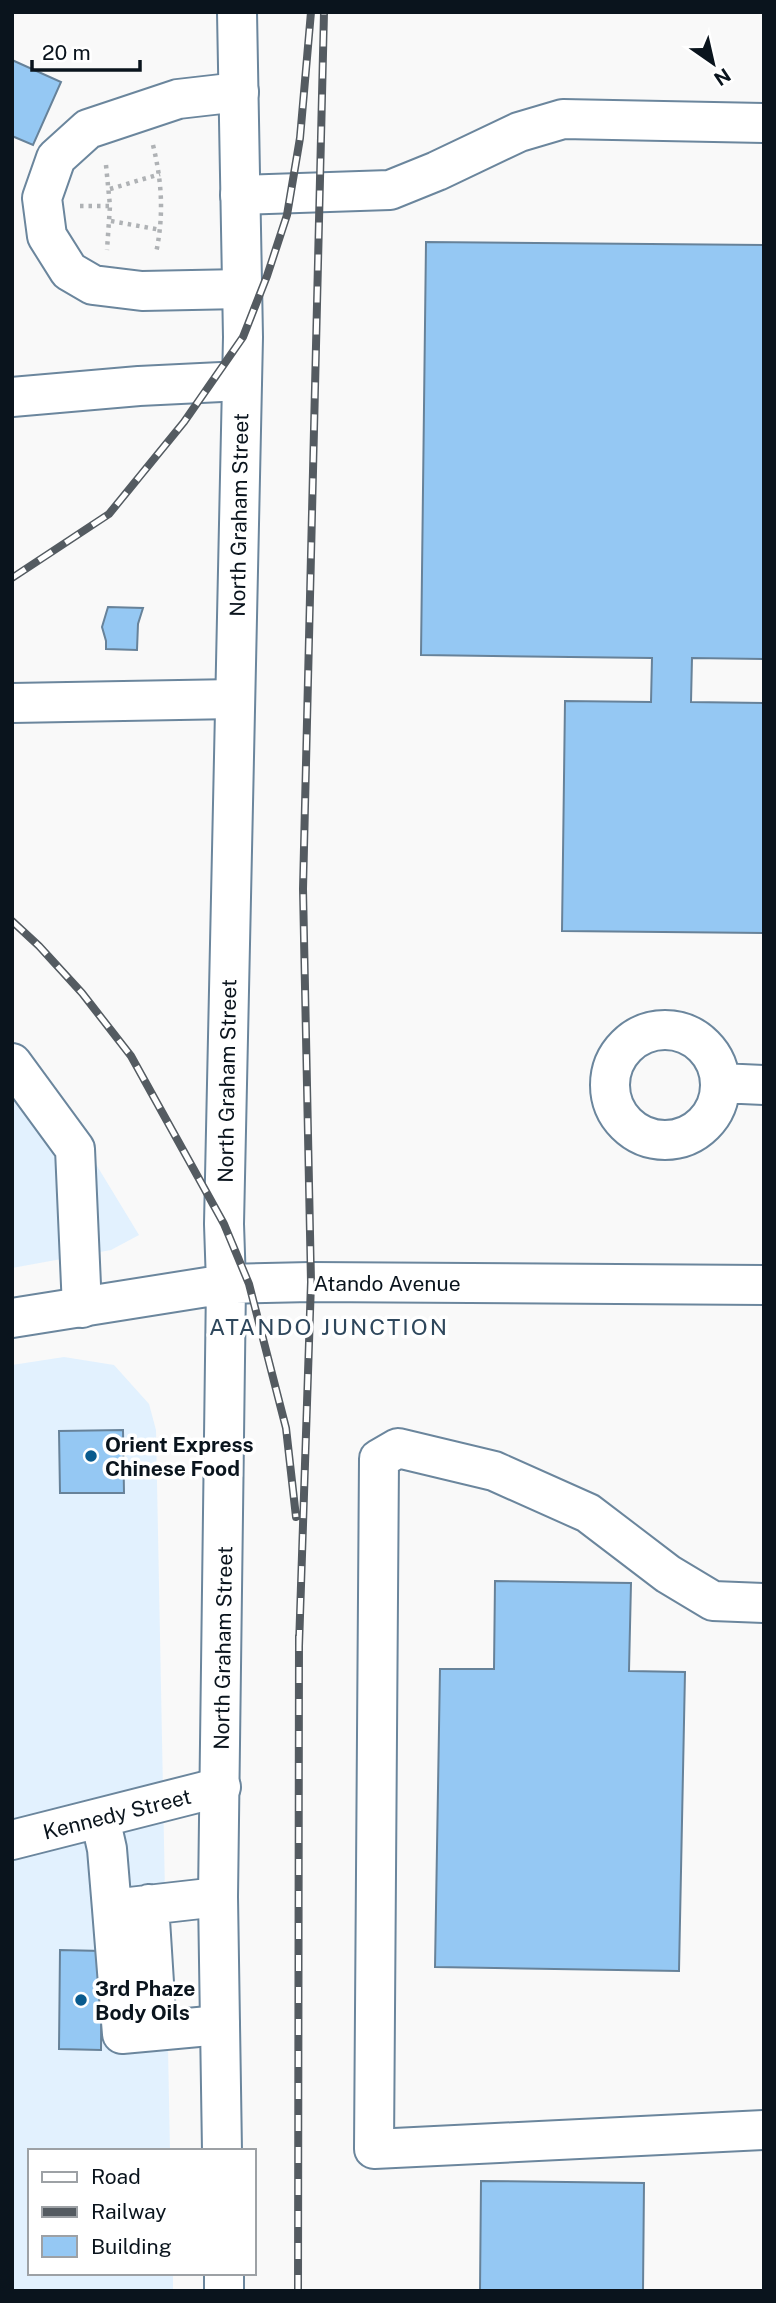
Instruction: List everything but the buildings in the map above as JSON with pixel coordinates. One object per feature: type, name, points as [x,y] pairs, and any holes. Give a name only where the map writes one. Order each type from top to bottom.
[{"type":"main road","name":"North Graham Street","points":[[222,2149],[218,1897],[225,1210],[242,380],[237,12]]},
{"type":"main road","points":[[239,92],[178,99],[88,128],[56,158],[42,198],[47,236],[69,271],[93,285],[142,291],[242,289]]},
{"type":"main road","points":[[240,195],[390,190],[519,132],[563,119],[764,123]]},
{"type":"main road","points":[[12,397],[242,380]]},
{"type":"main road","points":[[12,704],[235,699]]},
{"type":"main road","points":[[12,1063],[75,1149],[82,1308]]},
{"type":"main road","points":[[720,1083],[764,1084]]},
{"type":"main road","name":"Atando Avenue","points":[[12,1318],[226,1284],[319,1282],[764,1285]]},
{"type":"main road","points":[[764,1603],[713,1601],[668,1574],[588,1513],[494,1471],[398,1448],[379,1459],[374,2149],[764,2130]]},
{"type":"main road","name":"Kennedy Street","points":[[12,1840],[221,1787]]},
{"type":"main road","points":[[100,1818],[107,1849],[122,2034],[220,2025]]},
{"type":"main road","points":[[112,1909],[218,1897]]},
{"type":"main road","points":[[149,1904],[157,2030]]},
{"type":"path","points":[[152,141],[163,199],[161,230],[155,256]]},
{"type":"path","points":[[104,157],[110,189],[111,221],[105,257]]},
{"type":"path","points":[[110,189],[160,174]]},
{"type":"path","points":[[75,206],[110,206]]},
{"type":"path","points":[[111,221],[161,230]]},
{"type":"shaded area","points":[[12,1043],[43,1077],[139,1235],[111,1250],[12,1268]]},
{"type":"shaded area","points":[[64,1357],[114,1365],[149,1404],[156,1430],[170,2149],[28,2149],[28,2275],[173,2275],[173,2291],[12,2291],[12,1365]]},
{"type":"railway","points":[[12,578],[109,514],[184,422],[243,337],[287,215],[300,138],[311,12]]},
{"type":"railway","points":[[299,1646],[311,1282],[303,889],[324,12]]},
{"type":"railway","points":[[12,921],[82,993],[131,1056],[224,1224],[249,1284],[286,1428],[296,1517]]},
{"type":"railway","points":[[298,2291],[299,1636]]},
{"type":"place","name":"Orient Express Chinese Food","points":[[91,1456]]},
{"type":"place","name":"3rd Phaze Body Oils","points":[[81,2000]]},
{"type":"district","name":"ATANDO JUNCTION","points":[[329,1326]]}]
